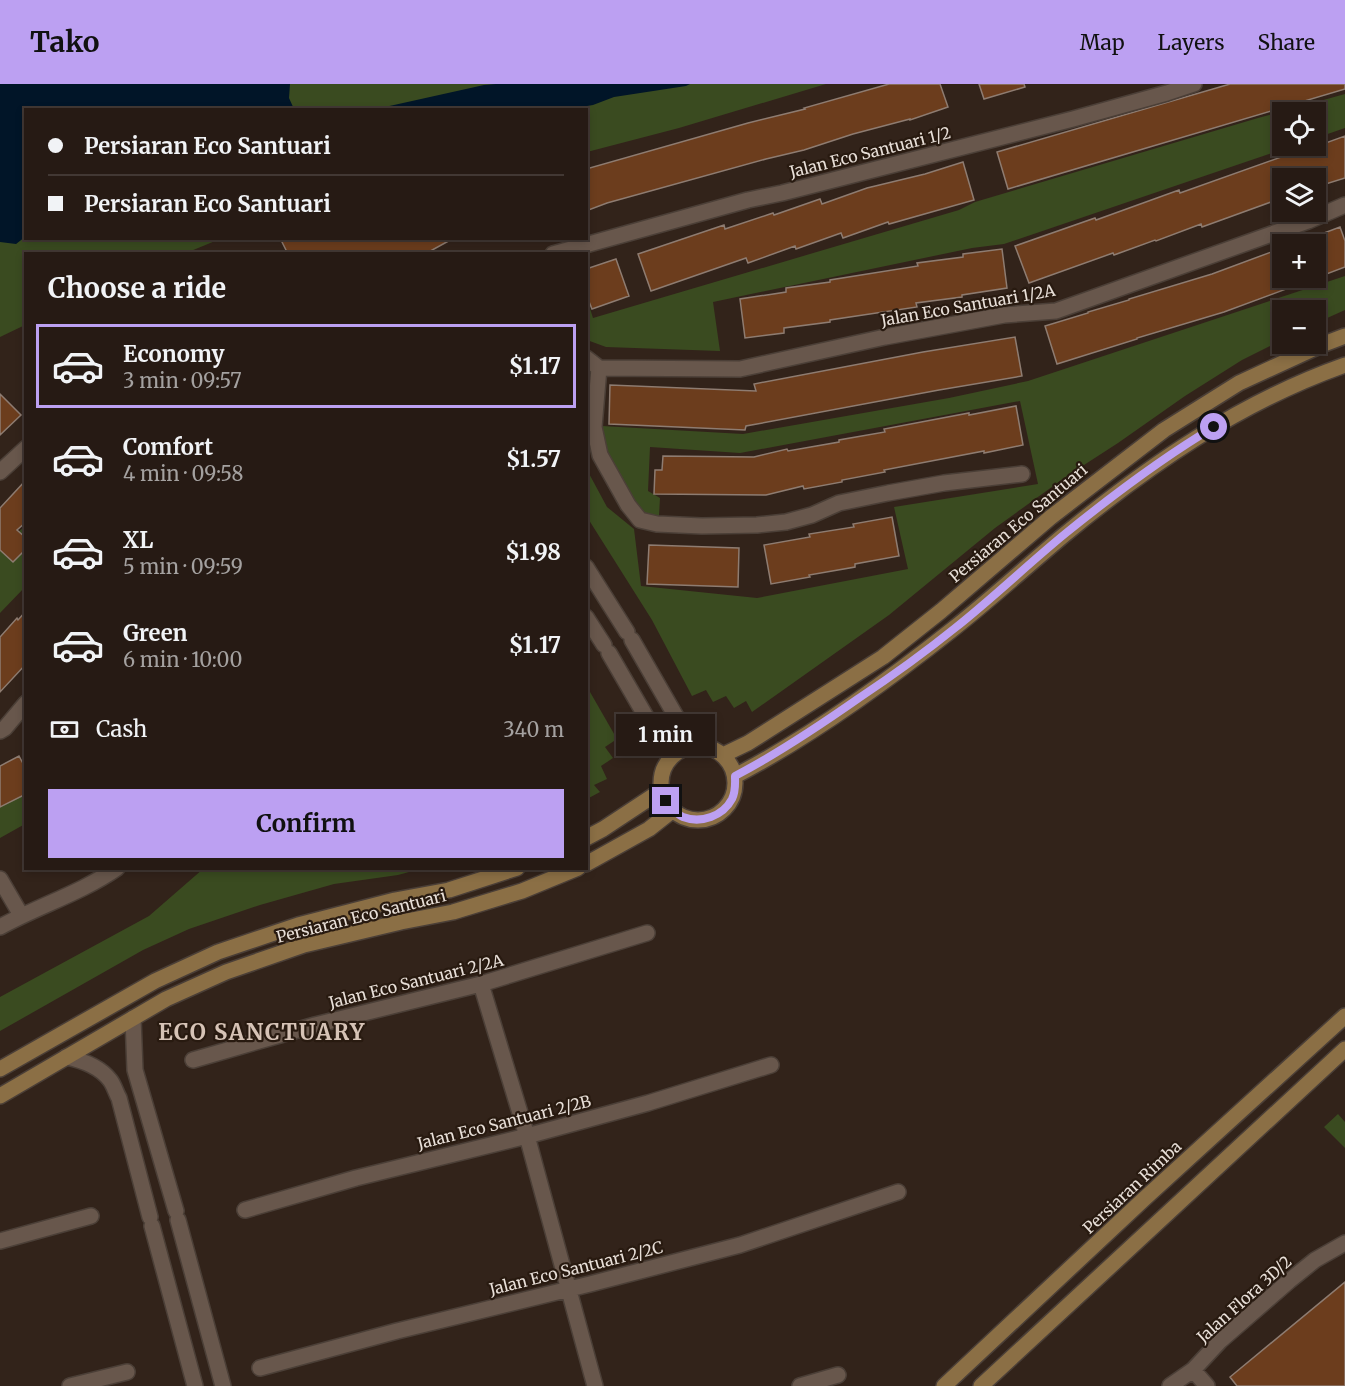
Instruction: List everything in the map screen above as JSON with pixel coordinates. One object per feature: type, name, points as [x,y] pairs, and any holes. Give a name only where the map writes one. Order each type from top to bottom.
[{"type":"street","name":"Jalan Eco Santuari 1/2","points":[[561,252],[748,200],[1073,119],[1194,84]]},
{"type":"street","name":"Jalan Eco Santuari 1/2A","points":[[599,369],[740,369],[907,333],[1004,315],[1056,310],[1297,225],[1345,205]]},
{"type":"street","name":"Persiaran Eco Santuari","points":[[723,755],[748,743],[883,657],[1051,517],[1164,430],[1239,383],[1345,336]]},
{"type":"street","points":[[588,360],[599,369],[594,427],[600,455],[628,505],[640,520],[657,524],[702,526],[786,522],[812,515],[839,503],[878,495],[944,483],[1022,474]]},
{"type":"street","points":[[735,776],[813,730],[896,673],[954,628],[1065,534],[1177,449],[1251,405],[1342,367]]},
{"type":"street","points":[[0,472],[24,450]]},
{"type":"street","points":[[588,570],[630,636],[693,746]]},
{"type":"street","points":[[615,611],[589,621],[670,758]]},
{"type":"street","points":[[2,729],[24,705]]},
{"type":"street","points":[[2,729],[24,723]]},
{"type":"street","points":[[693,746],[715,749],[731,764],[735,776],[736,787],[726,808],[706,819],[694,820],[683,817],[673,810],[662,790],[661,779],[670,758],[677,752],[693,746]]},
{"type":"street","points":[[588,837],[662,790]]},
{"type":"street","points":[[588,863],[649,829],[673,810]]},
{"type":"street","points":[[0,927],[21,915],[99,881],[114,870]]},
{"type":"street","name":"Persiaran Eco Santuari","points":[[0,1069],[154,981],[218,952],[297,925],[395,900],[449,890],[511,870]]},
{"type":"street","name":"Persiaran Eco Santuari","points":[[0,1096],[166,999],[226,972],[304,945],[453,912],[522,891],[573,870]]},
{"type":"street","points":[[0,879],[21,915]]},
{"type":"street","name":"Jalan Eco Santuari 2/2A","points":[[193,1060],[315,1025],[482,984],[647,933]]},
{"type":"street","points":[[482,984],[527,1136],[595,1386]]},
{"type":"street","name":"Persiaran Rimba","points":[[944,1386],[1345,1016]]},
{"type":"street","points":[[133,1018],[135,1070],[223,1386]]},
{"type":"street","points":[[981,1386],[1345,1049]]},
{"type":"street","points":[[66,1057],[91,1066],[102,1073],[110,1081],[119,1098],[195,1386]]},
{"type":"street","name":"Jalan Eco Santuari 2/2B","points":[[245,1210],[356,1178],[527,1136],[648,1103],[771,1065]]},
{"type":"street","points":[[119,1098],[142,1092]]},
{"type":"street","name":"Jalan Eco Santuari 2/2C","points":[[260,1368],[397,1331],[740,1245],[898,1192]]},
{"type":"street","points":[[0,1241],[91,1216]]},
{"type":"street","points":[[152,1226],[178,1219]]},
{"type":"street","name":"Jalan Flora 3D/2","points":[[1170,1386],[1192,1370],[1226,1336],[1289,1281],[1315,1260],[1345,1243]]},
{"type":"street","points":[[1192,1370],[1207,1386]]},
{"type":"street","points":[[70,1386],[127,1372]]},
{"type":"street","points":[[800,1386],[838,1375]]},
{"type":"green space","points":[[0,84],[826,84],[679,128],[588,152],[588,108],[24,108],[24,240],[218,240],[188,252],[24,252],[24,325],[0,337]]},
{"type":"green space","points":[[1345,94],[1345,128],[1326,135],[1326,102],[1316,102]]},
{"type":"green space","points":[[1272,114],[1272,153],[1004,244],[972,248],[713,302],[720,351],[606,347],[588,340],[588,302],[593,318],[959,210],[975,202]]},
{"type":"green space","points":[[1345,276],[1345,310],[1326,319],[1326,300],[1273,300],[1309,288],[1326,288],[1326,282]]},
{"type":"green space","points":[[1272,300],[1272,345],[1242,360],[1185,396],[1067,476],[995,528],[889,615],[752,712],[746,701],[734,708],[726,696],[713,702],[706,690],[692,696],[652,620],[588,519],[588,472],[607,507],[634,529],[641,586],[757,598],[908,569],[894,507],[1038,484],[1020,401],[740,453],[650,447],[648,491],[660,498],[659,516],[649,515],[640,510],[624,491],[602,440],[602,426],[743,434],[949,398],[1028,381]]},
{"type":"green space","points":[[24,527],[24,588],[0,613],[0,548]]},
{"type":"green space","points":[[588,688],[617,739],[605,747],[613,758],[601,766],[607,779],[594,785],[600,792],[588,798]]},
{"type":"green space","points":[[24,786],[24,825],[0,838],[0,798]]},
{"type":"green space","points":[[202,870],[416,870],[398,875],[334,884],[260,905],[189,929],[143,950],[0,1031],[0,997],[149,916]]},
{"type":"green space","points":[[1338,1114],[1345,1122],[1345,1148],[1324,1127]]},
{"type":"water","points":[[0,84],[290,84],[289,98],[294,108],[24,108],[24,238],[16,244],[0,242]]},
{"type":"water","points":[[690,84],[614,97],[593,105],[575,108],[380,108],[484,85]]},
{"type":"building","points":[[889,84],[940,84],[948,107],[910,120],[853,134],[804,150],[607,203],[588,210],[588,168]]},
{"type":"building","points":[[979,84],[1024,84],[1025,87],[984,99]]},
{"type":"building","points":[[1230,84],[1345,84],[1345,89],[1301,102],[1272,102],[1272,111],[1008,189],[997,152]]},
{"type":"building","points":[[1345,136],[1345,178],[1326,184],[1326,168],[1272,168],[1272,202],[1202,227],[1201,224],[1029,283],[1015,246],[1179,190],[1180,193],[1284,156],[1326,156],[1326,143]]},
{"type":"building","points":[[963,162],[974,200],[889,224],[888,222],[843,238],[841,233],[748,263],[746,258],[651,291],[638,254],[724,225],[725,229],[820,199],[822,204],[867,188]]},
{"type":"building","points":[[1340,227],[1345,241],[1345,267],[1326,274],[1326,234],[1321,234]]},
{"type":"building","points":[[281,240],[450,240],[429,252],[287,252]]},
{"type":"building","points":[[1002,249],[1007,288],[916,303],[917,307],[784,328],[784,333],[745,338],[740,299],[786,292],[786,288],[918,266],[917,263],[963,257],[963,254]]},
{"type":"building","points":[[1272,252],[1272,288],[1289,288],[1224,312],[1057,364],[1045,326],[1212,274]]},
{"type":"building","points":[[616,259],[629,296],[592,309],[588,299],[588,268]]},
{"type":"building","points":[[1015,337],[1022,376],[746,426],[745,430],[609,424],[610,385],[756,391],[754,384]]},
{"type":"building","points":[[0,394],[21,415],[0,435]]},
{"type":"building","points":[[1016,406],[1023,445],[884,470],[885,472],[842,480],[842,482],[804,489],[803,486],[766,495],[654,494],[655,470],[662,470],[663,456],[754,457],[787,449],[788,451],[839,442],[839,440],[885,432],[884,429]]},
{"type":"building","points":[[24,482],[24,524],[17,530],[24,536],[24,551],[13,562],[0,550],[0,508]]},
{"type":"building","points":[[892,517],[899,556],[771,584],[764,545],[810,537],[809,534],[854,527],[853,524]]},
{"type":"building","points":[[649,545],[739,548],[738,587],[647,584]]},
{"type":"building","points":[[24,613],[24,666],[0,692],[0,637],[17,618],[18,620]]},
{"type":"building","points":[[19,756],[24,765],[24,795],[0,807],[0,766]]},
{"type":"building","points":[[1345,1282],[1345,1386],[1237,1386],[1230,1377]]},
{"type":"district","name":"ECO SANCTUARY","points":[[262,1032]]},
{"type":"route","points":[[666,801],[683,817],[694,820],[717,815],[726,808],[732,798],[736,787],[735,776],[813,730],[896,673],[954,628],[1065,534],[1177,449],[1214,427]]}]
